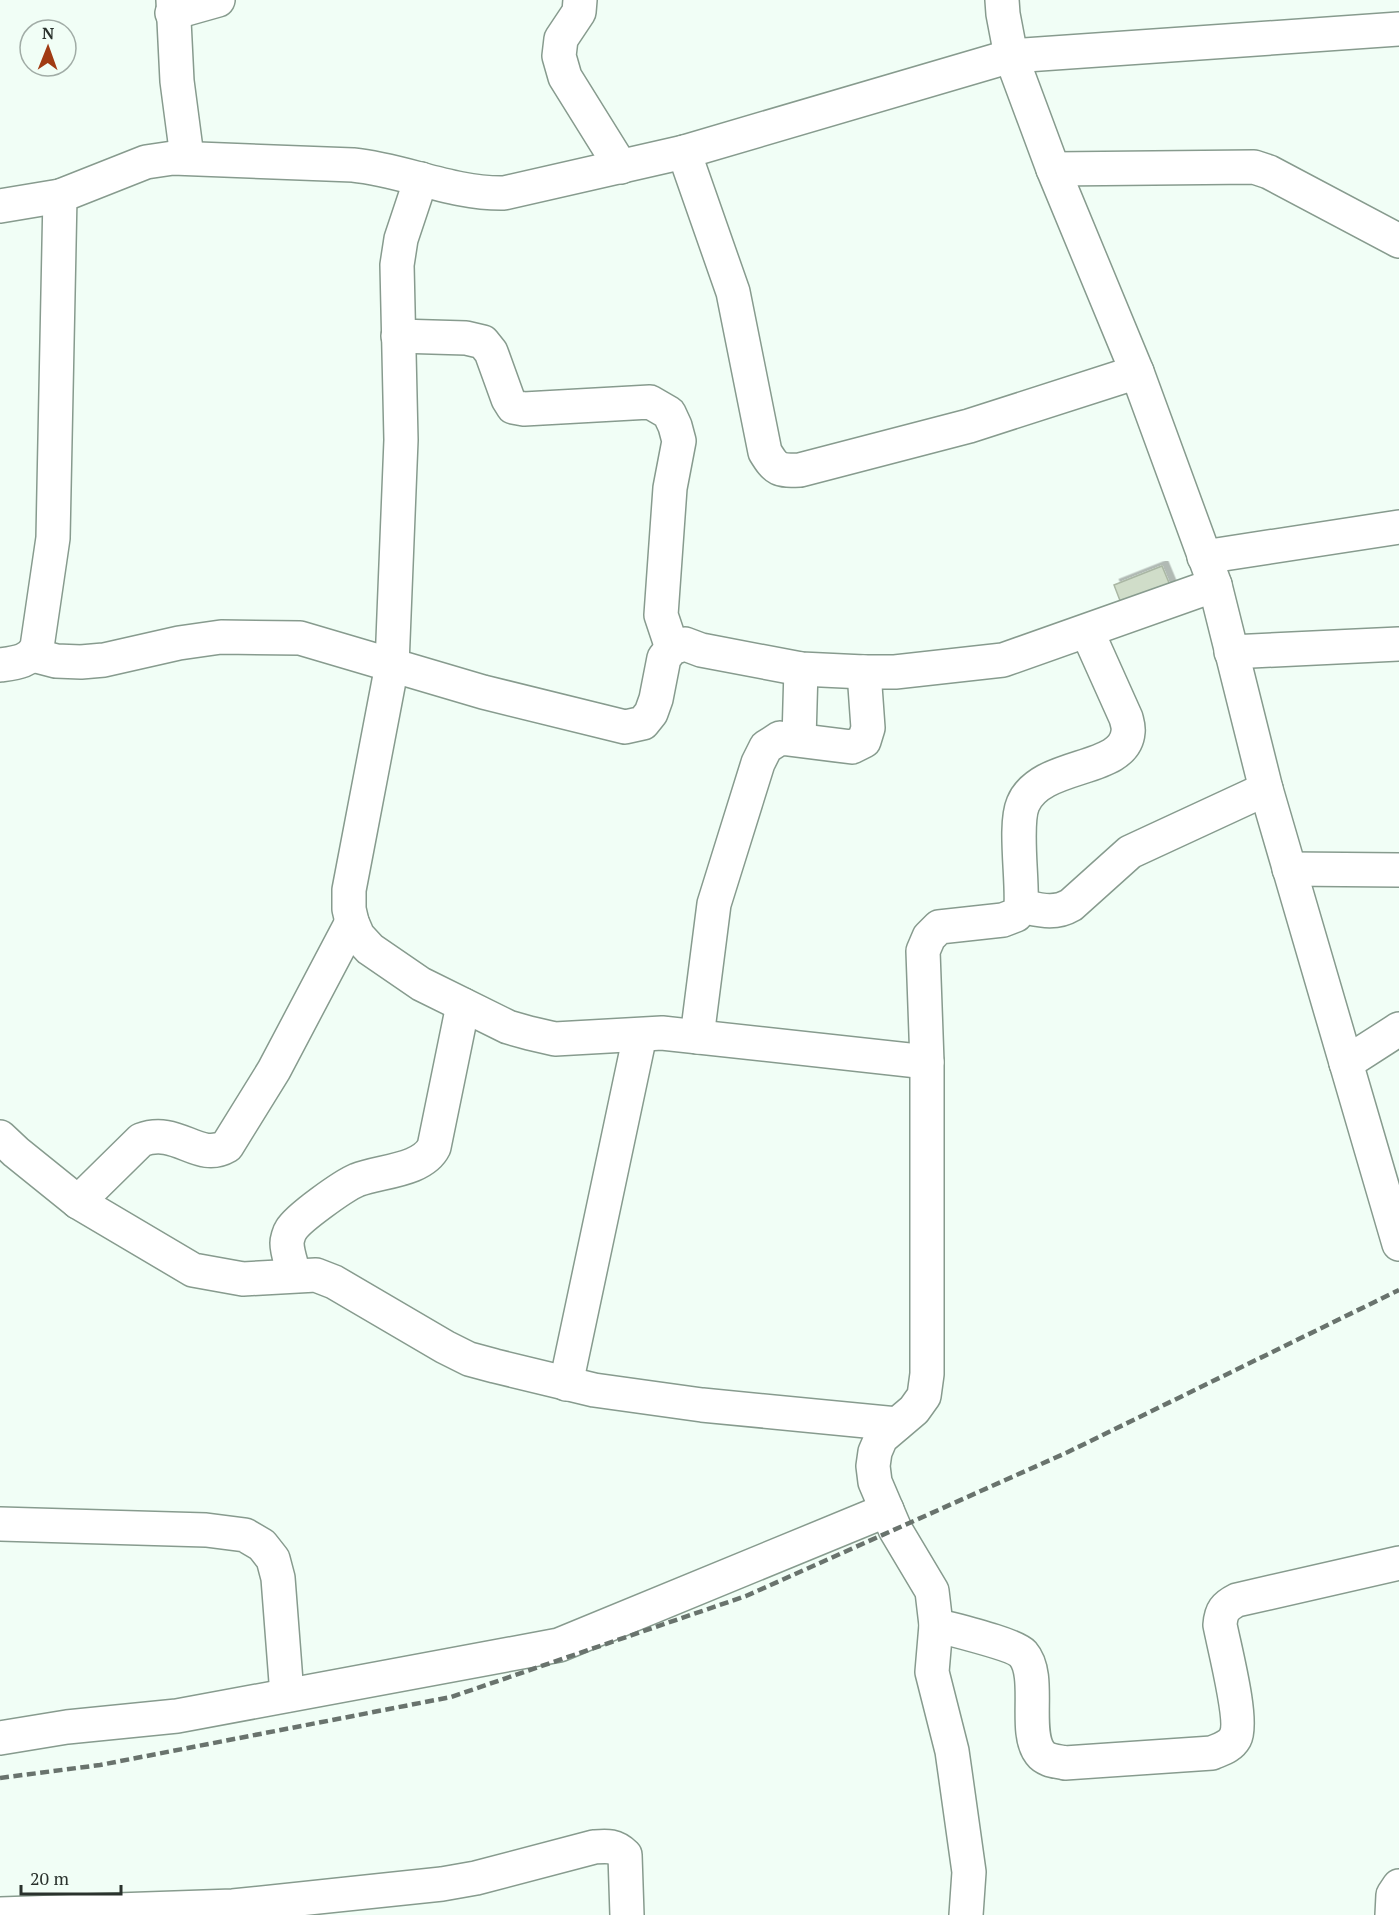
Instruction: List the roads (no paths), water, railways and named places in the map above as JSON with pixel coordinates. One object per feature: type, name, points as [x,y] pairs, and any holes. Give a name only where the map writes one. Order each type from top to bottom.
[{"type":"street","points":[[187,157],[177,81],[173,7],[218,0]]},
{"type":"street","points":[[580,0],[579,12],[561,39],[559,56],[565,77],[621,167]]},
{"type":"street","points":[[1002,0],[1002,14],[1011,56],[1053,169],[1137,372],[1209,571],[1266,789],[1398,1237]]},
{"type":"street","points":[[0,206],[60,196],[146,162],[187,157],[371,167],[465,190],[504,193],[684,152],[1011,56],[1399,29]]},
{"type":"street","points":[[684,152],[733,292],[765,452],[773,465],[782,471],[800,470],[969,426],[1137,372]]},
{"type":"street","points":[[1053,169],[1254,166],[1399,242]]},
{"type":"street","points":[[421,179],[401,239],[397,265],[401,440],[392,665],[349,890],[349,909],[358,936],[370,949],[421,984],[508,1027],[555,1039],[662,1033],[927,1062]]},
{"type":"street","points":[[33,655],[39,636],[52,538],[60,196]]},
{"type":"street","points":[[398,336],[466,338],[483,342],[491,352],[513,407],[524,409],[650,402],[669,413],[679,441],[670,489],[661,615],[672,648]]},
{"type":"street","points":[[0,665],[19,662],[33,655],[56,661],[104,660],[179,643],[220,637],[300,638],[483,692],[625,727],[642,723],[651,713],[664,658],[672,648],[685,644],[701,650],[801,669],[895,672],[1003,660],[1087,631],[1209,571],[1399,527]]},
{"type":"street","points":[[966,1915],[969,1872],[952,1751],[932,1672],[936,1625],[932,1591],[895,1529],[875,1482],[873,1466],[875,1452],[881,1438],[914,1410],[924,1396],[927,1374],[927,1062],[923,951],[929,937],[939,927],[1003,920],[1016,915],[1021,906],[1019,819],[1023,803],[1033,789],[1046,779],[1114,755],[1123,747],[1128,732],[1126,718],[1087,631]]},
{"type":"street","points":[[1231,652],[1399,644]]},
{"type":"street","points":[[799,739],[801,669]]},
{"type":"street","points":[[696,1037],[714,904],[758,763],[766,747],[780,738],[852,747],[864,741],[867,728],[864,672]]},
{"type":"street","points":[[1021,906],[1047,912],[1061,910],[1071,904],[1130,852],[1266,789]]},
{"type":"street","points":[[1289,869],[1399,870]]},
{"type":"street","points":[[78,1202],[141,1140],[152,1135],[167,1136],[205,1151],[218,1151],[227,1146],[274,1070],[352,922]]},
{"type":"street","points":[[294,1275],[287,1242],[291,1230],[302,1219],[344,1187],[357,1180],[420,1163],[430,1155],[434,1147],[463,1005]]},
{"type":"street","points":[[1346,1063],[1399,1029]]},
{"type":"street","points":[[566,1384],[640,1035]]},
{"type":"street","points":[[0,1137],[78,1202],[193,1270],[243,1279],[316,1275],[334,1282],[469,1359],[566,1384],[702,1405],[897,1424]]},
{"type":"street","points":[[0,1738],[67,1727],[177,1716],[559,1644],[594,1632],[887,1510]]},
{"type":"street","points":[[0,1524],[207,1530],[245,1535],[262,1545],[273,1559],[278,1578],[287,1695]]},
{"type":"street","points":[[936,1625],[1023,1653],[1030,1667],[1035,1741],[1040,1753],[1050,1760],[1065,1762],[1212,1753],[1228,1747],[1236,1737],[1238,1720],[1220,1625],[1221,1613],[1226,1605],[1237,1599],[1399,1563]]},
{"type":"street","points":[[0,1914],[233,1906],[442,1884],[476,1878],[594,1847],[609,1846],[619,1849],[625,1855],[627,1915]]},
{"type":"street","points":[[1392,1915],[1393,1895],[1399,1886]]},
{"type":"railway","points":[[0,1778],[100,1765],[451,1697],[746,1596],[1068,1452],[1399,1290]]}]
